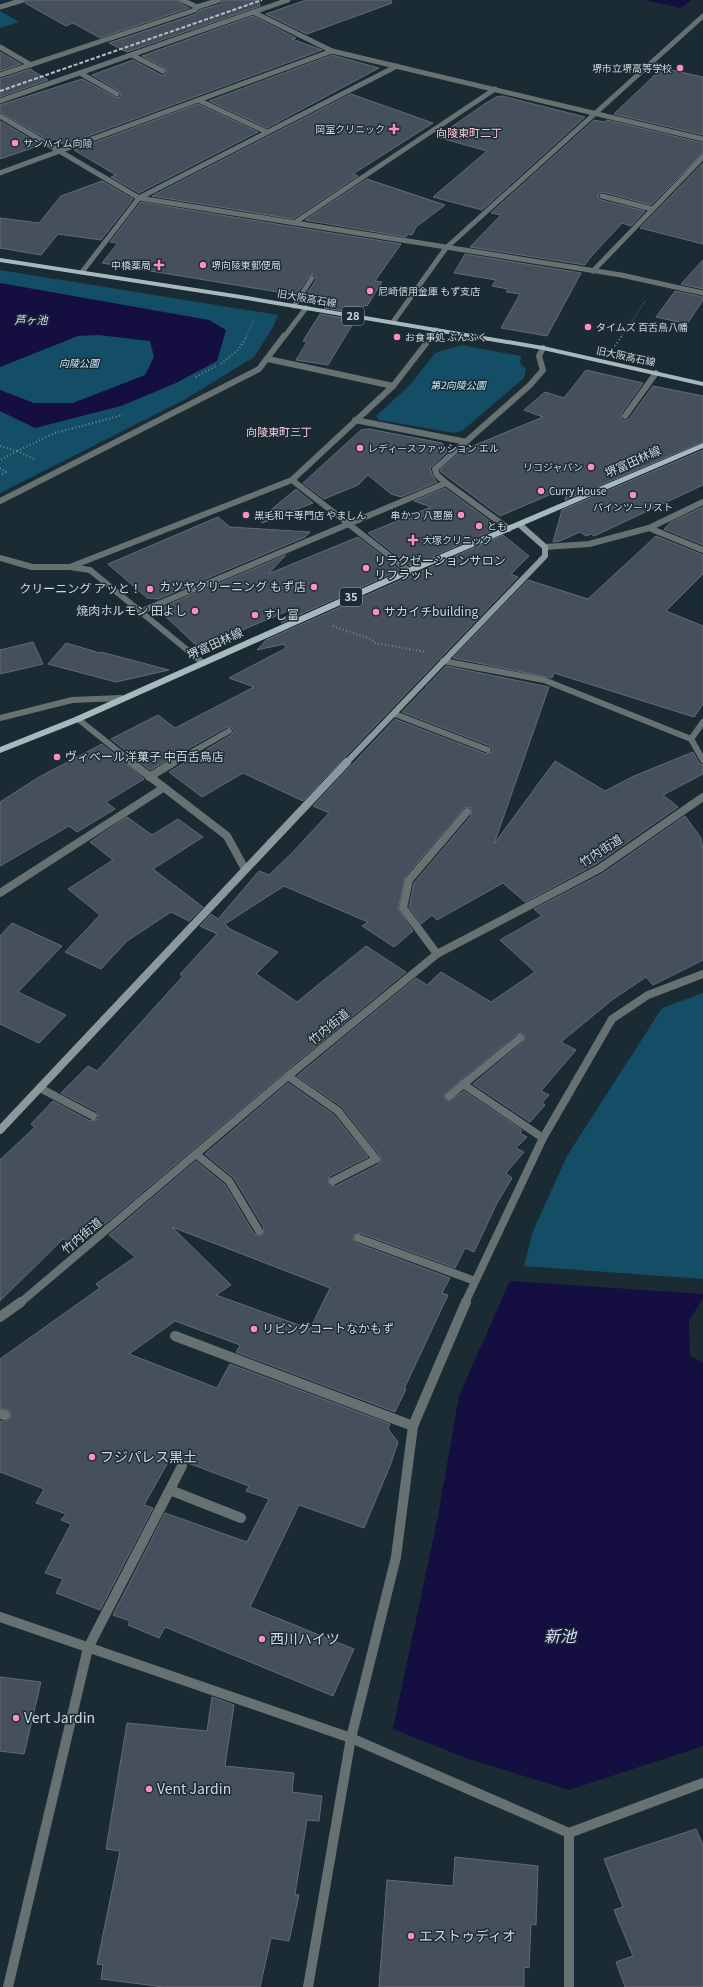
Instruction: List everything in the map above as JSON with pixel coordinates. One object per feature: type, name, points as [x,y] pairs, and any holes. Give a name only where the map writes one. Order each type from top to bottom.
[{"type":"main road","name":"旧大阪高石線","points":[[0,260],[393,322],[543,348],[703,384]]},
{"type":"main road","name":"堺富田林線","points":[[0,750],[78,719],[121,698],[408,572],[703,445]]},
{"type":"street","points":[[0,8],[23,0]]},
{"type":"street","points":[[182,0],[197,7]]},
{"type":"street","points":[[0,75],[195,10],[197,7],[219,0]]},
{"type":"street","points":[[0,100],[288,0]]},
{"type":"street","points":[[253,12],[332,51],[703,140]]},
{"type":"street","points":[[393,322],[446,248],[703,16]]},
{"type":"street","points":[[0,47],[31,65]]},
{"type":"street","points":[[0,173],[332,51]]},
{"type":"street","points":[[132,55],[163,72]]},
{"type":"street","points":[[82,272],[139,198],[397,66]]},
{"type":"street","points":[[80,73],[117,94]]},
{"type":"street","points":[[294,223],[495,89]]},
{"type":"street","points":[[198,100],[267,132]]},
{"type":"street","points":[[0,116],[139,198],[446,248],[593,270],[703,293]]},
{"type":"street","points":[[593,270],[703,157]]},
{"type":"street","points":[[602,196],[652,209]]},
{"type":"street","points":[[294,306],[312,278]]},
{"type":"street","points":[[0,501],[259,369],[306,308]]},
{"type":"street","points":[[70,567],[292,480],[393,386],[424,348],[436,330]]},
{"type":"street","points":[[509,529],[446,483],[437,475],[435,469],[530,385],[543,370],[539,356],[543,348]]},
{"type":"street","points":[[268,359],[393,386]]},
{"type":"street","points":[[625,416],[656,373]]},
{"type":"street","points":[[355,420],[467,442]]},
{"type":"street","points":[[292,480],[350,524],[408,572]]},
{"type":"street","points":[[142,611],[446,483]]},
{"type":"street","points":[[520,525],[545,547],[589,544],[649,528],[703,502]]},
{"type":"street","points":[[649,528],[703,550]]},
{"type":"street","points":[[0,1130],[245,869],[545,556],[545,547]]},
{"type":"street","points":[[0,558],[32,567],[70,567],[90,570],[142,611],[203,663]]},
{"type":"street","points":[[446,658],[544,680],[691,739],[703,760]]},
{"type":"street","points":[[0,718],[72,700],[121,698]]},
{"type":"street","points":[[395,714],[488,750]]},
{"type":"street","points":[[78,719],[163,788],[227,836],[245,869]]},
{"type":"street","points":[[691,739],[703,722]]},
{"type":"street","points":[[149,777],[228,731]]},
{"type":"street","points":[[0,893],[163,788]]},
{"type":"street","name":"竹内街道","points":[[0,1317],[16,1307],[288,1076],[437,954],[598,870],[703,797]]},
{"type":"street","points":[[437,954],[403,908],[408,880],[467,812]]},
{"type":"street","points":[[308,1987],[352,1738],[396,1557],[413,1426],[475,1280],[543,1138],[612,1020],[648,995],[703,974]]},
{"type":"street","points":[[449,1096],[520,1038]]},
{"type":"street","points":[[288,1076],[338,1111],[376,1159],[333,1181]]},
{"type":"street","points":[[463,1084],[543,1138]]},
{"type":"street","points":[[40,1088],[93,1116]]},
{"type":"street","points":[[196,1154],[230,1181],[260,1231]]},
{"type":"street","points":[[358,1238],[475,1280]]},
{"type":"street","points":[[175,1336],[413,1426]]},
{"type":"street","points":[[8,1987],[88,1648],[182,1466]]},
{"type":"street","points":[[170,1490],[241,1518]]},
{"type":"street","points":[[0,1617],[352,1738],[569,1833],[703,1783]]},
{"type":"street","points":[[569,1833],[569,1987]]},
{"type":"path","points":[[612,350],[658,283]]},
{"type":"path","points":[[194,378],[221,364],[236,354],[244,345],[256,316]]},
{"type":"path","points":[[0,460],[45,436],[77,425],[126,414]]},
{"type":"path","points":[[0,446],[17,451]]},
{"type":"path","points":[[0,468],[6,472],[0,475]]},
{"type":"path","points":[[330,625],[371,639],[375,643],[446,658]]},
{"type":"green space","points":[[0,11],[19,22],[0,28]]},
{"type":"green space","name":"向陵公園","points":[[0,270],[278,315],[273,327],[254,357],[184,400],[0,493]]},
{"type":"green space","name":"第2向陵公園","points":[[461,345],[521,356],[520,363],[526,369],[524,378],[462,431],[454,433],[379,420],[376,416],[411,384],[435,353]]},
{"type":"green space","points":[[703,993],[703,1279],[524,1266],[533,1231],[567,1156],[662,1008]]},
{"type":"water","points":[[644,0],[691,0],[681,8]]},
{"type":"water","name":"芦ヶ池","points":[[0,283],[209,320],[226,330],[217,361],[176,383],[121,406],[35,428],[0,411],[0,390],[34,403],[73,403],[145,375],[154,357],[150,341],[99,335],[78,336],[0,367]]},
{"type":"water","name":"新池","points":[[510,1281],[703,1294],[703,1299],[689,1320],[690,1356],[703,1363],[703,1746],[569,1790],[469,1759],[393,1729],[438,1516],[459,1396]]},
{"type":"building","points":[[27,0],[178,0],[180,3],[189,8],[100,38],[73,23],[66,26],[25,3]]},
{"type":"building","points":[[223,0],[259,0],[260,6],[127,52],[109,43],[196,14],[200,10],[221,4]]},
{"type":"building","points":[[306,0],[391,0],[392,3],[307,34],[266,14]]},
{"type":"building","points":[[253,16],[296,38],[292,39],[322,50],[64,145],[55,139],[50,141],[0,112],[0,105],[82,79],[119,98],[121,94],[119,91],[92,75],[133,60],[161,75],[165,75],[167,71],[165,68],[142,56]]},
{"type":"building","points":[[0,52],[21,64],[0,71]]},
{"type":"building","points":[[332,55],[379,68],[267,128],[209,101]]},
{"type":"building","name":"堺市立堺高等学校","points":[[662,68],[703,77],[703,135],[614,114]]},
{"type":"building","points":[[30,69],[48,80],[0,97],[0,79]]},
{"type":"building","points":[[351,94],[433,123],[353,174],[358,176],[293,219],[152,196]]},
{"type":"building","points":[[502,96],[585,117],[482,210],[433,197],[487,151],[437,137],[486,103],[496,97]]},
{"type":"building","points":[[198,104],[258,132],[139,193],[111,177],[116,175],[74,150]]},
{"type":"building","points":[[594,120],[604,122],[607,120],[703,143],[703,153],[651,205],[603,192],[599,193],[598,197],[601,200],[645,211],[631,226],[622,223],[585,265],[470,247],[501,215],[491,213]]},
{"type":"building","points":[[0,121],[41,145],[0,159]]},
{"type":"building","points":[[703,163],[703,244],[640,228]]},
{"type":"building","points":[[367,179],[445,205],[416,227],[412,235],[408,234],[406,237],[305,220]]},
{"type":"building","points":[[102,181],[133,199],[101,240],[58,234],[41,255],[0,248],[0,218],[39,223],[61,196]]},
{"type":"building","points":[[141,202],[401,244],[375,281],[382,282],[367,306],[364,305],[359,313],[324,308],[328,301],[305,297],[316,280],[316,277],[313,274],[309,276],[296,295],[102,263],[118,243],[110,242]]},
{"type":"building","points":[[465,254],[581,273],[547,336],[501,328],[520,294],[506,292],[508,289],[492,286],[496,280],[454,273]]},
{"type":"building","points":[[703,260],[703,289],[681,284]]},
{"type":"building","points":[[675,291],[703,297],[703,300],[687,324],[656,317]]},
{"type":"building","points":[[320,314],[355,320],[328,365],[296,360],[307,342],[303,341]]},
{"type":"building","points":[[586,370],[643,383],[621,414],[621,418],[624,421],[629,419],[653,386],[703,396],[703,442],[565,500],[568,487],[500,516],[441,472],[440,470],[463,450],[543,417],[524,410],[545,392],[564,398]]},
{"type":"building","points":[[369,429],[442,443],[448,451],[430,468],[433,477],[437,482],[401,497],[391,494],[368,475],[358,485],[324,499],[303,483],[361,430]]},
{"type":"building","points":[[703,450],[703,485],[594,536],[591,534],[586,536],[580,532],[560,541],[553,542],[562,510]]},
{"type":"building","points":[[445,488],[490,521],[487,522],[496,529],[410,566],[368,533],[431,507],[414,501]]},
{"type":"building","points":[[296,489],[313,503],[262,523],[260,519]]},
{"type":"building","points":[[703,507],[703,545],[664,529],[671,522]]},
{"type":"building","points":[[218,517],[230,527],[310,532],[305,537],[158,599],[147,598],[108,564]]},
{"type":"building","points":[[503,535],[529,556],[511,574],[518,577],[303,801],[243,773],[202,797],[169,772],[231,735],[234,731],[231,727],[227,727],[150,770],[111,739],[158,715],[175,728],[254,687],[229,678],[286,648],[284,644],[257,650],[266,640]]},
{"type":"building","points":[[656,536],[703,555],[703,574],[666,611],[703,626],[703,704],[694,717],[554,673],[552,678],[453,658],[528,580],[588,599]]},
{"type":"building","points":[[358,537],[400,570],[281,623],[295,608],[199,648],[163,614],[165,606],[286,555],[268,574]]},
{"type":"building","points":[[33,642],[43,664],[0,674],[0,650]]},
{"type":"building","points":[[66,643],[169,670],[116,682],[48,664]]},
{"type":"building","points":[[446,666],[549,687],[494,844],[555,761],[605,791],[634,776],[693,752],[699,763],[703,765],[703,774],[663,795],[678,807],[596,864],[525,902],[503,883],[437,920],[432,915],[421,924],[409,907],[414,883],[471,816],[471,808],[465,807],[405,877],[398,909],[413,931],[394,947],[362,926],[368,922],[284,886],[225,924],[230,929],[278,952],[256,974],[297,1002],[366,946],[406,972],[100,1228],[93,1222],[72,1244],[63,1239],[0,1301],[0,1160],[35,1127],[31,1124],[53,1101],[90,1121],[98,1119],[96,1111],[61,1093],[88,1066],[97,1071],[183,976],[180,974],[217,934],[200,926],[211,914],[218,919],[259,871],[269,875],[292,853],[329,813],[313,806],[395,719],[486,754],[492,752],[493,749],[490,746],[402,712]]},
{"type":"building","points":[[102,744],[144,779],[106,802],[115,809],[77,832],[69,826],[0,866],[0,802],[39,777]]},
{"type":"building","points":[[685,816],[701,838],[703,850],[703,960],[653,985],[646,977],[612,1000],[561,1042],[576,1050],[541,1091],[549,1095],[542,1103],[545,1105],[530,1122],[473,1084],[523,1042],[525,1037],[522,1033],[517,1034],[444,1094],[445,1099],[449,1101],[464,1091],[522,1130],[520,1133],[527,1137],[516,1148],[524,1152],[506,1173],[512,1178],[497,1203],[474,1252],[465,1248],[455,1268],[360,1233],[353,1236],[356,1243],[450,1278],[442,1293],[448,1295],[404,1389],[406,1389],[395,1412],[236,1352],[240,1345],[175,1321],[129,1354],[217,1388],[230,1364],[390,1424],[388,1429],[398,1442],[390,1466],[364,1528],[299,1505],[250,1607],[354,1649],[333,1696],[165,1627],[159,1638],[128,1625],[130,1621],[113,1615],[165,1513],[247,1542],[269,1499],[246,1491],[249,1486],[188,1463],[185,1460],[171,1457],[144,1505],[153,1508],[100,1610],[56,1593],[63,1579],[45,1573],[71,1524],[61,1520],[66,1514],[36,1503],[44,1489],[0,1472],[0,1421],[7,1421],[11,1416],[9,1410],[0,1408],[0,1359],[100,1288],[96,1284],[135,1257],[109,1235],[196,1161],[225,1185],[254,1234],[259,1236],[262,1235],[264,1228],[234,1178],[205,1154],[288,1083],[334,1115],[368,1157],[330,1176],[328,1181],[330,1185],[336,1186],[379,1164],[381,1159],[380,1156],[342,1107],[297,1076],[416,978],[427,985],[441,972],[491,1002],[535,972],[500,940],[542,916],[534,909],[602,874]],"holes":[[[172,1227],[330,1288],[310,1329],[216,1295],[231,1285]]]},
{"type":"building","points":[[127,817],[152,835],[178,819],[203,837],[153,869],[203,907],[189,921],[171,912],[127,941],[101,969],[65,952],[100,915],[68,889],[113,860],[90,842]]},
{"type":"building","points":[[12,923],[62,946],[18,992],[66,1015],[39,1043],[0,1024],[0,936]]},
{"type":"building","name":"Vert Jardin","points":[[0,1677],[41,1682],[24,1754],[0,1751]]},
{"type":"building","points":[[212,1697],[234,1705],[225,1766],[294,1773],[292,1792],[322,1796],[319,1821],[307,1820],[295,1894],[299,1895],[289,1941],[271,1938],[260,1987],[164,1987],[101,1979],[103,1965],[97,1964],[120,1851],[106,1849],[127,1723],[207,1731]]},
{"type":"building","points":[[696,1829],[703,1845],[703,1987],[625,1987],[616,1962],[633,1956],[614,1910],[623,1907],[604,1859]]},
{"type":"building","points":[[455,1857],[538,1866],[536,1925],[531,1924],[529,1968],[524,1967],[524,1987],[379,1987],[387,1880],[453,1886]]},
{"type":"railway","points":[[0,91],[262,0]]},
{"type":"place","name":"堺市立堺高等学校","points":[[680,68]]},
{"type":"place","name":"岡室クリニック","points":[[394,129]]},
{"type":"place","name":"サンハイム向陵","points":[[15,143]]},
{"type":"place","name":"中橋薬局","points":[[159,265]]},
{"type":"place","name":"堺向陵東郵便局","points":[[203,265]]},
{"type":"place","name":"尼崎信用金庫 もず支店","points":[[370,291]]},
{"type":"place","name":"タイムズ 百舌鳥八幡","points":[[588,327]]},
{"type":"place","name":"お食事処 ぶんぶく","points":[[397,337]]},
{"type":"place","name":"レディースファッション エル","points":[[360,448]]},
{"type":"place","name":"リコジャパン","points":[[591,467]]},
{"type":"place","name":"Curry House","points":[[541,491]]},
{"type":"place","name":"パインツーリスト","points":[[633,495]]},
{"type":"place","name":"黒毛和牛専門店 やましん","points":[[246,515]]},
{"type":"place","name":"串かつ 八惠勝","points":[[461,515]]},
{"type":"place","name":"とも","points":[[479,526]]},
{"type":"place","name":"大塚クリニック","points":[[413,540]]},
{"type":"place","name":"リラクゼーションサロン リフラット","points":[[366,568]]},
{"type":"place","name":"カツヤクリーニング もず店","points":[[314,587]]},
{"type":"place","name":"クリーニング アッと！","points":[[150,589]]},
{"type":"place","name":"焼肉ホルモン 田よし","points":[[195,611]]},
{"type":"place","name":"サカイチbuilding","points":[[376,612]]},
{"type":"place","name":"すし富","points":[[255,615]]},
{"type":"place","name":"ヴィベール洋菓子 中百舌鳥店","points":[[57,757]]},
{"type":"place","name":"リビングコートなかもず","points":[[254,1329]]},
{"type":"place","name":"フジパレス黒土","points":[[92,1457]]},
{"type":"place","name":"西川ハイツ","points":[[262,1639]]},
{"type":"place","name":"Vert Jardin","points":[[16,1718]]},
{"type":"place","name":"Vent Jardin","points":[[149,1789]]},
{"type":"place","name":"エストゥディオ","points":[[411,1936]]},
{"type":"district","name":"向陵東町二丁","points":[[469,133]]},
{"type":"district","name":"向陵東町三丁","points":[[279,432]]}]
